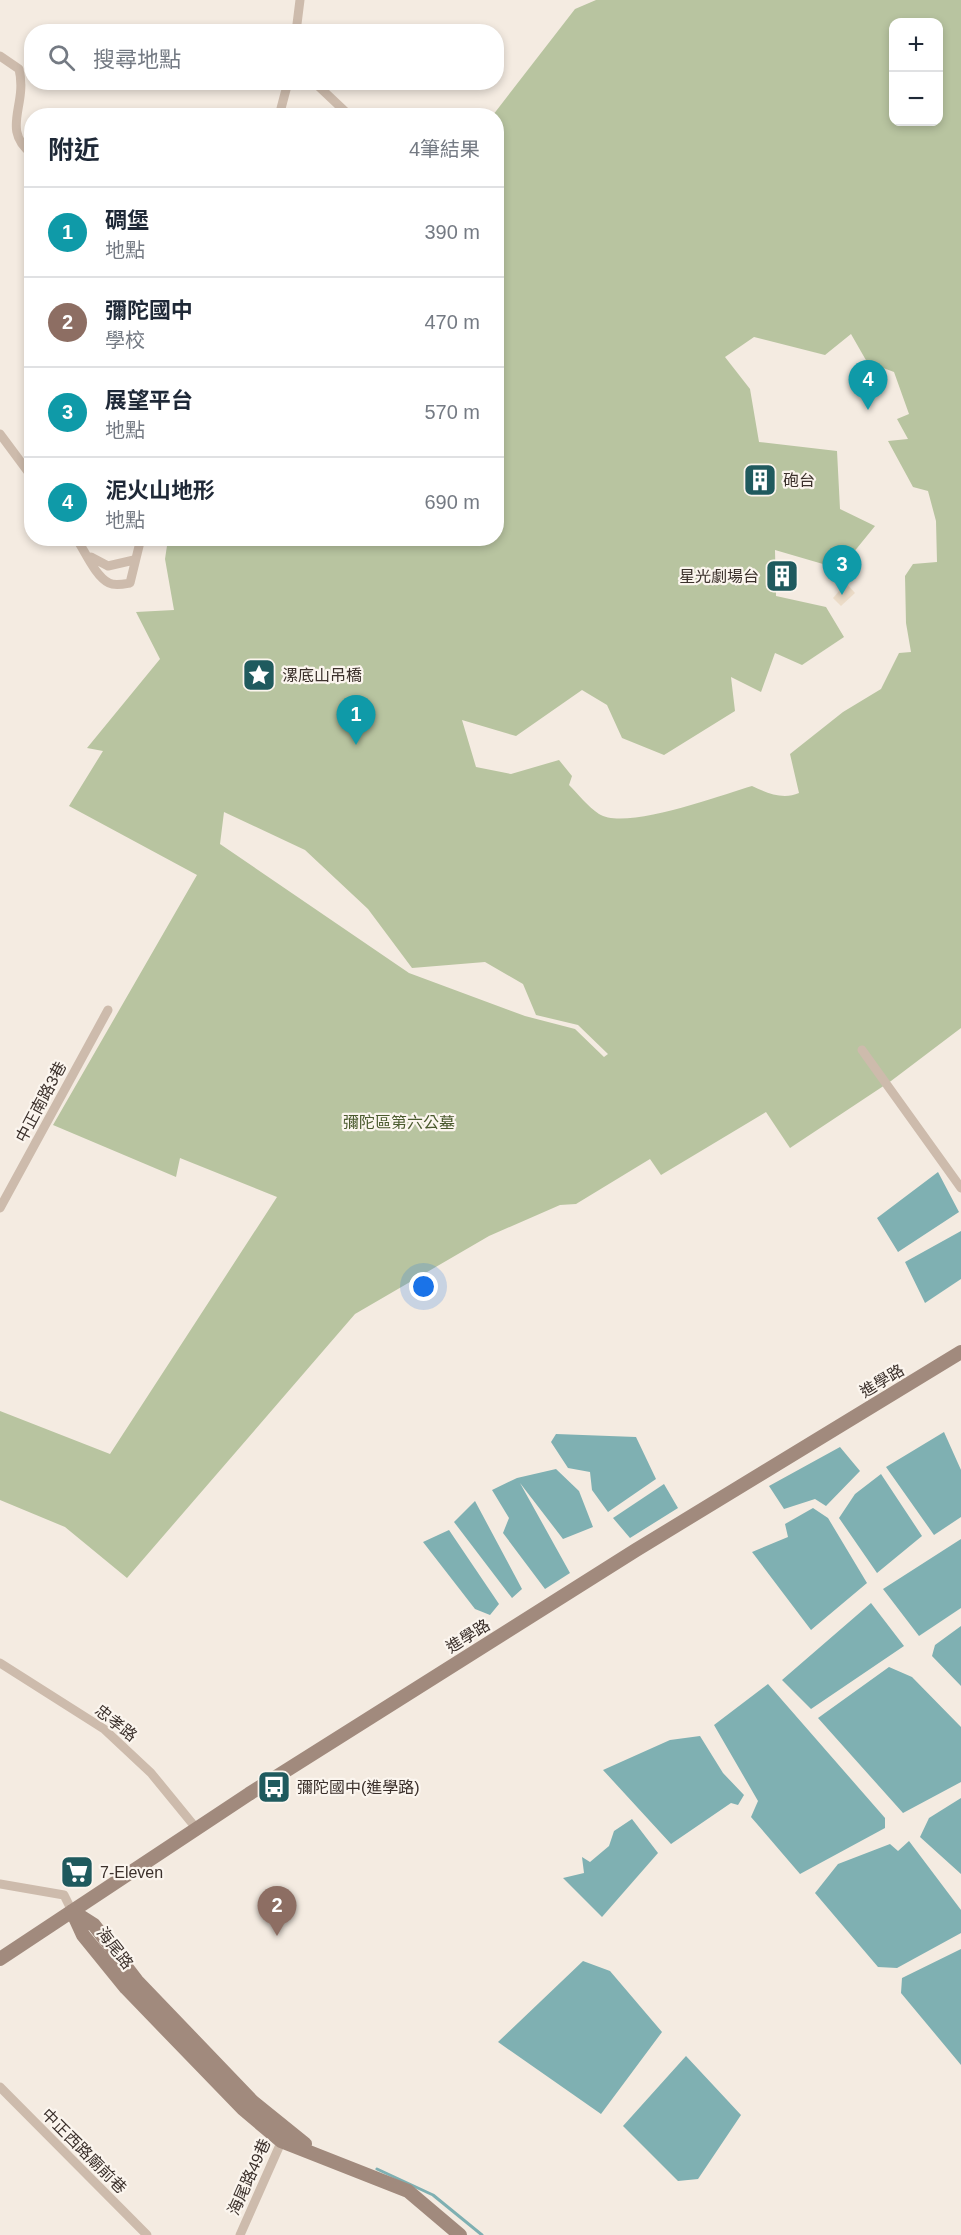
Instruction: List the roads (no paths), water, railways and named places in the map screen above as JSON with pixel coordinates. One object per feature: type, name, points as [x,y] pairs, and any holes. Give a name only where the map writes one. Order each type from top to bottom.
[{"type":"street","points":[[297,24],[300,0]]},
{"type":"street","points":[[0,56],[20,69],[22,78],[6,114]]},
{"type":"street","points":[[281,108],[286,90]]},
{"type":"street","points":[[322,90],[342,108]]},
{"type":"street","points":[[8,141],[12,147],[24,151]]},
{"type":"street","points":[[0,434],[24,466]]},
{"type":"street","points":[[82,546],[109,583],[115,585],[130,583],[138,546]]},
{"type":"street","points":[[89,556],[108,566],[134,560]]},
{"type":"street","name":"中正南路3巷","points":[[0,1208],[108,1010]]},
{"type":"street","points":[[862,1050],[961,1188]]},
{"type":"street","name":"進學路","points":[[0,1959],[196,1828],[626,1556],[961,1352]]},
{"type":"street","name":"忠孝路","points":[[0,1663],[104,1729],[151,1773],[196,1828]]},
{"type":"street","points":[[0,1884],[64,1895],[72,1911]]},
{"type":"street","name":"海尾路","points":[[72,1911],[83,1935],[126,1989],[243,2109],[284,2136],[324,2158],[408,2191],[460,2235]]},
{"type":"street","name":"中正西路廟前巷","points":[[0,2087],[147,2235]]},
{"type":"street","name":"海尾路49巷","points":[[240,2235],[284,2136]]},
{"type":"water","points":[[938,1172],[959,1212],[898,1252],[877,1218]]},
{"type":"water","points":[[961,1231],[961,1279],[925,1303],[905,1262]]},
{"type":"water","points":[[944,1432],[961,1470],[961,1517],[934,1535],[886,1467]]},
{"type":"water","points":[[556,1434],[636,1437],[656,1479],[608,1512],[592,1490],[590,1472],[568,1468],[551,1442]]},
{"type":"water","points":[[840,1447],[860,1471],[826,1506],[815,1499],[784,1509],[769,1486]]},
{"type":"water","points":[[556,1469],[579,1491],[593,1527],[563,1539],[520,1483],[570,1573],[545,1589],[503,1533],[509,1518],[492,1490],[517,1478]]},
{"type":"water","points":[[881,1474],[922,1536],[877,1573],[839,1518],[855,1494]]},
{"type":"water","points":[[664,1484],[678,1508],[630,1538],[613,1518]]},
{"type":"water","points":[[475,1501],[522,1589],[512,1598],[454,1522]]},
{"type":"water","points":[[813,1508],[828,1518],[867,1583],[811,1630],[752,1552],[788,1537],[785,1524]]},
{"type":"water","points":[[449,1530],[499,1604],[490,1615],[475,1609],[423,1542]]},
{"type":"water","points":[[961,1539],[961,1608],[919,1636],[883,1589]]},
{"type":"water","points":[[871,1603],[904,1646],[811,1709],[782,1680]]},
{"type":"water","points":[[961,1626],[961,1686],[932,1656],[935,1645]]},
{"type":"water","points":[[889,1667],[912,1677],[961,1727],[961,1782],[903,1813],[818,1718]]},
{"type":"water","points":[[768,1684],[885,1818],[885,1828],[800,1874],[751,1817],[758,1801],[714,1725]]},
{"type":"water","points":[[700,1736],[723,1773],[744,1795],[738,1805],[731,1803],[671,1844],[603,1770],[670,1740]]},
{"type":"water","points":[[961,1798],[961,1874],[920,1837],[929,1818]]},
{"type":"water","points":[[632,1819],[658,1853],[602,1917],[563,1878],[584,1873],[582,1857],[590,1862],[609,1846],[614,1831]]},
{"type":"water","points":[[909,1841],[961,1910],[961,1933],[897,1968],[878,1967],[815,1893],[838,1864],[890,1844],[898,1851]]},
{"type":"water","points":[[961,1949],[961,2065],[901,1993],[902,1978]]},
{"type":"water","points":[[583,1961],[610,1971],[662,2032],[601,2114],[498,2042]]},
{"type":"water","points":[[686,2056],[741,2115],[698,2179],[678,2181],[623,2126]]},
{"type":"waterway","points":[[377,2169],[433,2195],[482,2235]]},
{"type":"place","name":"泥火山地形","points":[[868,410]]},
{"type":"place","name":"砲台","points":[[760,480]]},
{"type":"place","name":"星光劇場台","points":[[782,576]]},
{"type":"place","name":"展望平台","points":[[842,595]]},
{"type":"place","name":"漯底山吊橋","points":[[259,675]]},
{"type":"place","name":"碉堡","points":[[356,745]]},
{"type":"place","name":"彌陀國中(進學路)","points":[[274,1787]]},
{"type":"place","name":"7-Eleven","points":[[77,1872]]},
{"type":"place","name":"彌陀國中","points":[[277,1936]]},
{"type":"park label","name":"彌陀區第六公墓","points":[[399,1122]]}]
